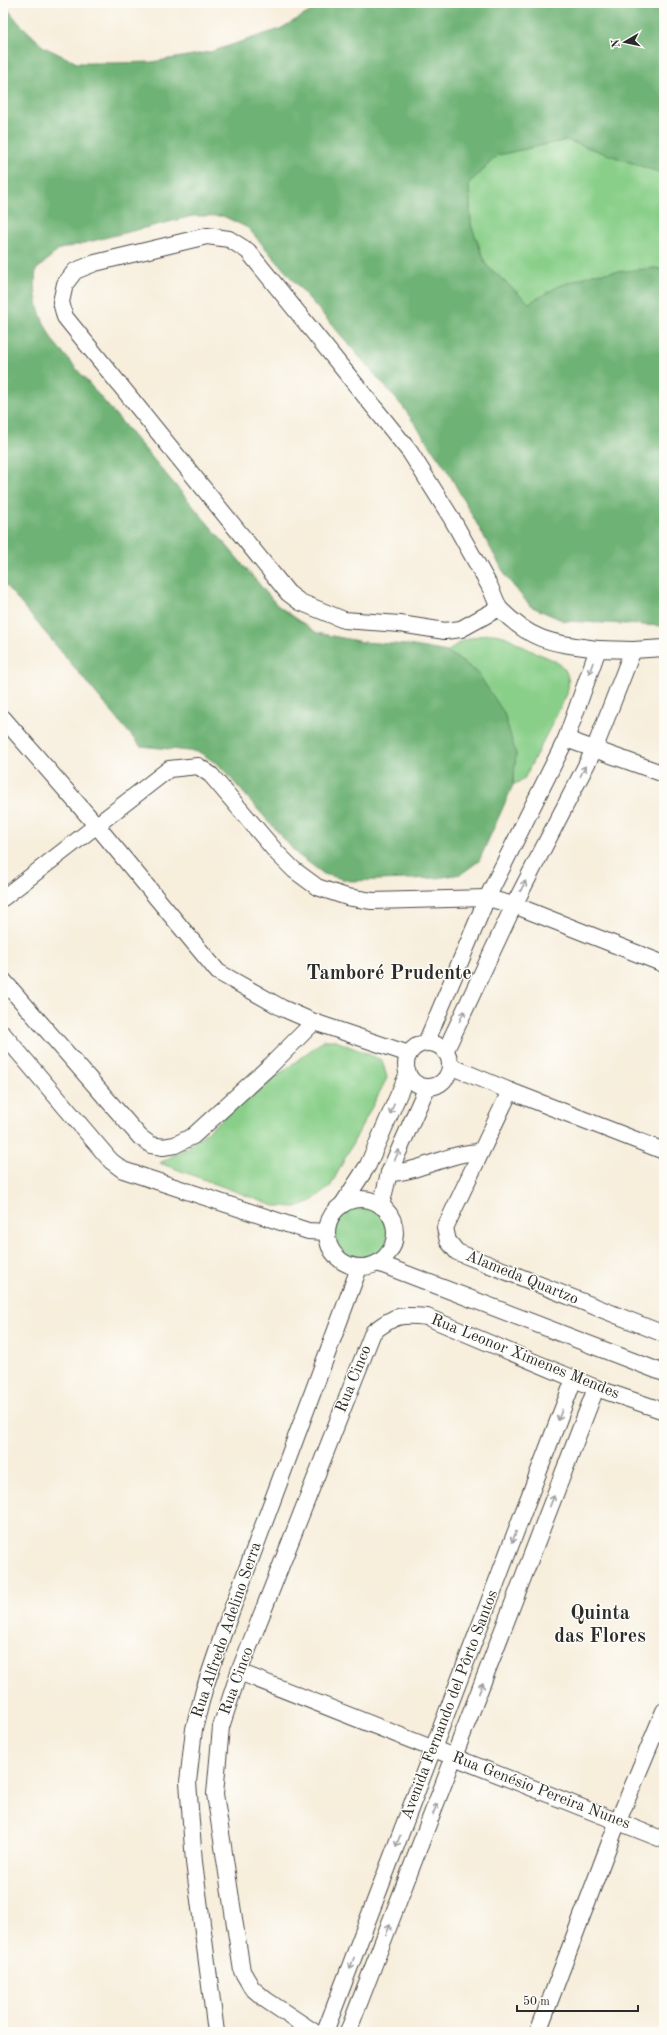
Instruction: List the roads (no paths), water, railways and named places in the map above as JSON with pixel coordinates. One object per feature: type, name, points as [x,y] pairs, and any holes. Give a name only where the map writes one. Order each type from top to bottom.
[{"type":"street","points":[[499,608],[461,628],[445,631],[400,624],[344,620],[300,602],[288,593],[65,317],[61,302],[65,284],[75,271],[95,264],[207,236],[229,239],[248,251],[410,452],[452,519],[490,587],[499,608],[514,624],[531,634],[555,643],[598,649],[632,650],[664,648]]},
{"type":"street","points":[[426,1043],[487,898],[566,739],[598,649]]},
{"type":"street","points":[[632,650],[594,750],[514,905],[448,1059],[448,1074],[443,1081],[436,1086],[428,1087],[415,1083],[408,1073],[406,1061],[413,1049],[426,1043],[434,1044],[448,1059],[510,1091],[664,1150]]},
{"type":"street","points":[[3,718],[97,826],[218,972],[282,1008],[314,1022],[409,1054]]},
{"type":"street","points":[[566,739],[664,774]]},
{"type":"street","points":[[3,898],[169,769],[198,766],[211,775],[276,853],[294,870],[317,887],[347,898],[372,902],[487,898],[514,905],[664,964]]},
{"type":"street","points":[[3,980],[140,1137],[151,1145],[162,1147],[175,1145],[193,1136],[271,1066],[314,1022]]},
{"type":"street","points":[[3,1034],[111,1161],[123,1170],[308,1231],[327,1232]]},
{"type":"street","points":[[342,1205],[368,1165],[408,1073]]},
{"type":"street","points":[[381,1206],[389,1173],[428,1087]]},
{"type":"street","name":"Alameda Quartzo","points":[[510,1091],[445,1228],[448,1241],[457,1252],[664,1334]]},
{"type":"street","points":[[389,1173],[405,1172],[468,1152],[481,1152]]},
{"type":"street","points":[[362,1199],[372,1201],[381,1206],[389,1214],[394,1224],[396,1235],[393,1246],[387,1256],[378,1263],[359,1268],[340,1260],[333,1252],[328,1242],[327,1232],[329,1222],[334,1212],[342,1205],[351,1200],[362,1199]]},
{"type":"street","points":[[378,1263],[664,1373]]},
{"type":"street","name":"Rua Alfredo Adelino Serra","points":[[216,2032],[192,1833],[188,1782],[194,1729],[204,1690],[225,1628],[359,1268]]},
{"type":"street","name":"Rua Leonor Ximenes Mendes","points":[[386,1322],[402,1315],[427,1316],[596,1388],[664,1411]]},
{"type":"street","name":"Rua Cinco","points":[[314,2032],[266,2000],[252,1988],[242,1971],[215,1794],[221,1727],[239,1672],[373,1332],[386,1322]]},
{"type":"street","name":"Avenida Fernando del Pôrto Santos","points":[[325,2032],[434,1750],[574,1379]]},
{"type":"street","name":"Avenida Fernando del Pôrto Santos","points":[[348,2032],[455,1758],[596,1388]]},
{"type":"street","name":"Rua Genésio Pereira Nunes","points":[[239,1672],[664,1840]]},
{"type":"street","points":[[538,2032],[618,1821],[664,1711]]},
{"type":"district","name":"Tamboré Prudente","points":[[389,974]]},
{"type":"district","name":"Quinta das Flores","points":[[600,1626]]}]
